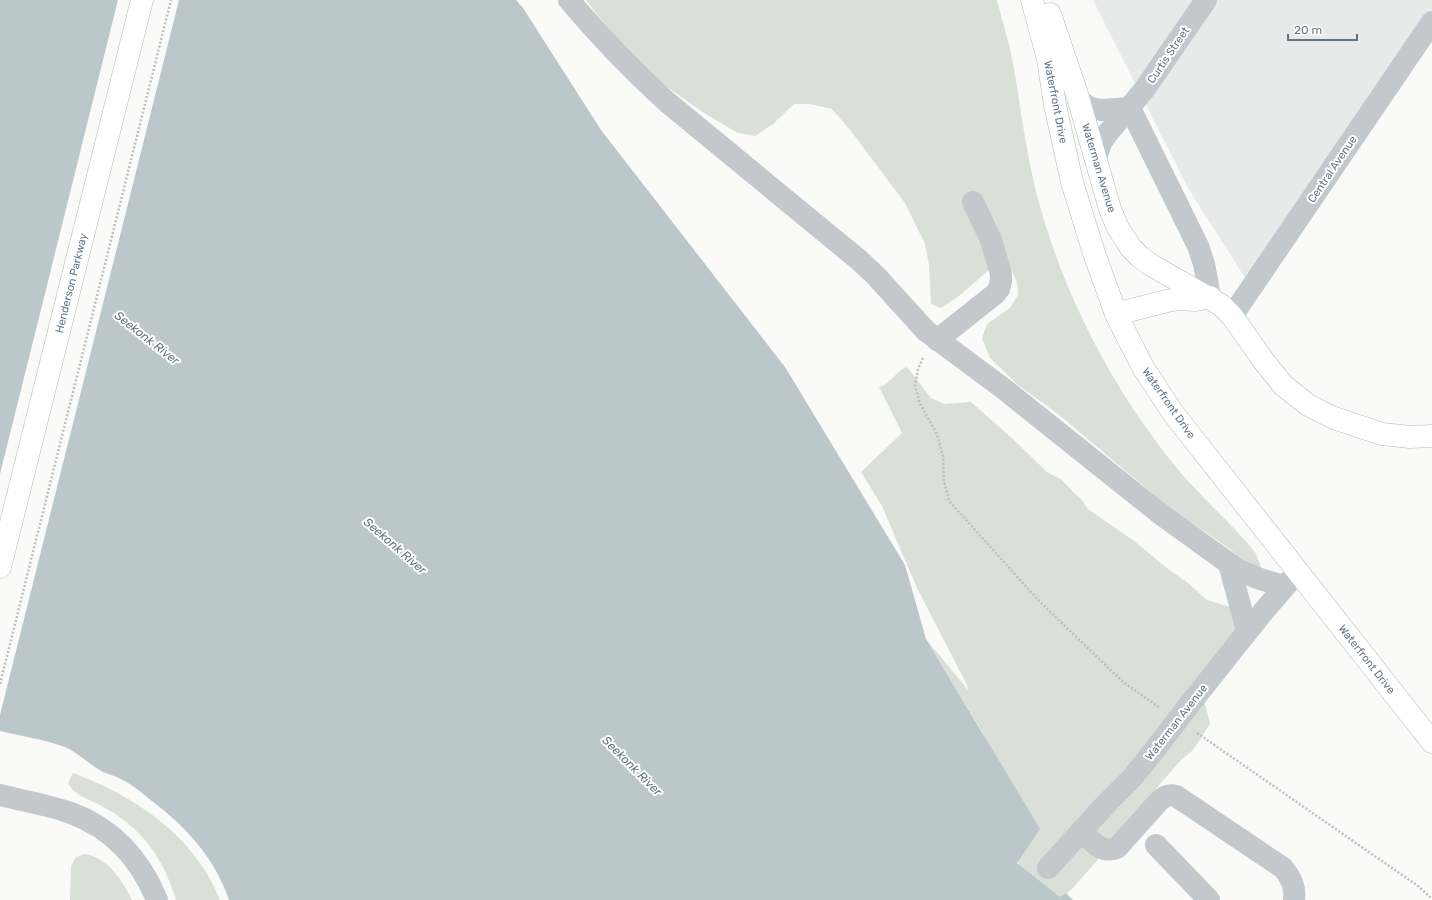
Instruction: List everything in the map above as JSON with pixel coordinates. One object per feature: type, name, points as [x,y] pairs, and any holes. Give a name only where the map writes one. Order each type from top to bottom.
[{"type":"main road","name":"Henderson Parkway","points":[[0,567],[142,0]]},
{"type":"main road","name":"Waterfront Drive","points":[[1032,0],[1046,53],[1055,105],[1072,182],[1094,253],[1116,314],[1144,369],[1173,413],[1291,579],[1432,742]]},
{"type":"main road","name":"Waterman Avenue","points":[[1040,0],[1048,8],[1067,62],[1110,209],[1118,228],[1131,248],[1151,265],[1210,297],[1221,305],[1232,316],[1263,360],[1283,385],[1312,408],[1340,421],[1382,434],[1410,437],[1432,436]]},
{"type":"main road","points":[[1116,314],[1178,299],[1196,300],[1210,297]]},
{"type":"street","points":[[569,0],[618,55],[649,86],[859,260],[876,276],[915,320],[937,340],[1004,389],[1158,512],[1229,564],[1248,575],[1291,579]]},
{"type":"street","name":"Curtis Street","points":[[1095,160],[1101,143],[1107,134],[1144,90],[1206,0]]},
{"type":"street","name":"Central Avenue","points":[[1232,316],[1432,22]]},
{"type":"street","points":[[1078,100],[1090,108],[1101,110],[1130,108],[1200,250],[1210,297]]},
{"type":"street","points":[[937,340],[995,294],[999,289],[1001,274],[991,240],[974,202]]},
{"type":"street","points":[[1229,564],[1247,631]]},
{"type":"street","name":"Waterman Avenue","points":[[1048,868],[1107,803],[1132,778],[1247,631],[1291,579]]},
{"type":"street","points":[[1081,831],[1097,846],[1110,851],[1117,848],[1160,800],[1171,794],[1283,868],[1290,876],[1294,886],[1294,900]]},
{"type":"street","points":[[0,795],[72,813],[92,823],[128,850],[142,868],[157,900]]},
{"type":"street","points":[[1156,845],[1209,900]]},
{"type":"path","points":[[0,684],[171,0]]},
{"type":"path","points":[[937,340],[924,355],[918,369],[915,386],[920,404],[936,434],[943,457],[944,481],[949,500],[1045,608],[1123,682],[1162,709]]},
{"type":"path","points":[[1195,732],[1418,886],[1432,899]]},
{"type":"shaded area","points":[[586,0],[997,0],[1016,78],[1032,176],[1055,254],[1083,321],[1118,384],[1158,444],[1180,472],[1255,552],[1261,569],[1248,566],[1230,549],[1165,504],[1058,414],[1018,385],[990,358],[982,338],[987,324],[1010,308],[1018,295],[1017,282],[1005,256],[959,296],[941,308],[931,304],[929,265],[925,244],[905,203],[851,131],[832,109],[810,104],[794,104],[773,124],[755,136],[738,133],[704,113],[666,86],[629,53]]},
{"type":"shaded area","points":[[1093,0],[1432,0],[1432,26],[1254,292],[1188,188]]},
{"type":"shaded area","points":[[907,367],[931,398],[944,404],[971,402],[1047,472],[1062,480],[1081,499],[1088,509],[1134,541],[1168,569],[1188,583],[1207,600],[1230,607],[1258,628],[1202,697],[1210,724],[1193,750],[1181,760],[1141,806],[1109,847],[1072,889],[1062,898],[1062,900],[1033,887],[1016,859],[983,733],[926,639],[968,690],[967,685],[917,588],[882,506],[861,472],[902,433],[879,387],[887,383],[900,371]]},
{"type":"shaded area","points":[[73,773],[96,782],[119,794],[140,806],[160,821],[179,838],[195,856],[209,877],[220,900],[176,900],[171,884],[157,856],[148,844],[138,833],[114,813],[74,791],[68,783]]},
{"type":"shaded area","points":[[85,854],[101,860],[107,865],[124,885],[132,900],[70,900],[71,866],[76,857]]},
{"type":"water","name":"Seekonk River","points":[[0,0],[516,0],[523,8],[601,130],[785,367],[905,565],[926,639],[1040,829],[1017,863],[1060,897],[1066,893],[1073,900],[229,900],[216,870],[198,844],[164,811],[135,788],[117,777],[103,772],[67,748],[47,741],[0,731]]},
{"type":"pier","points":[[118,0],[179,0],[0,715],[0,474]]}]
